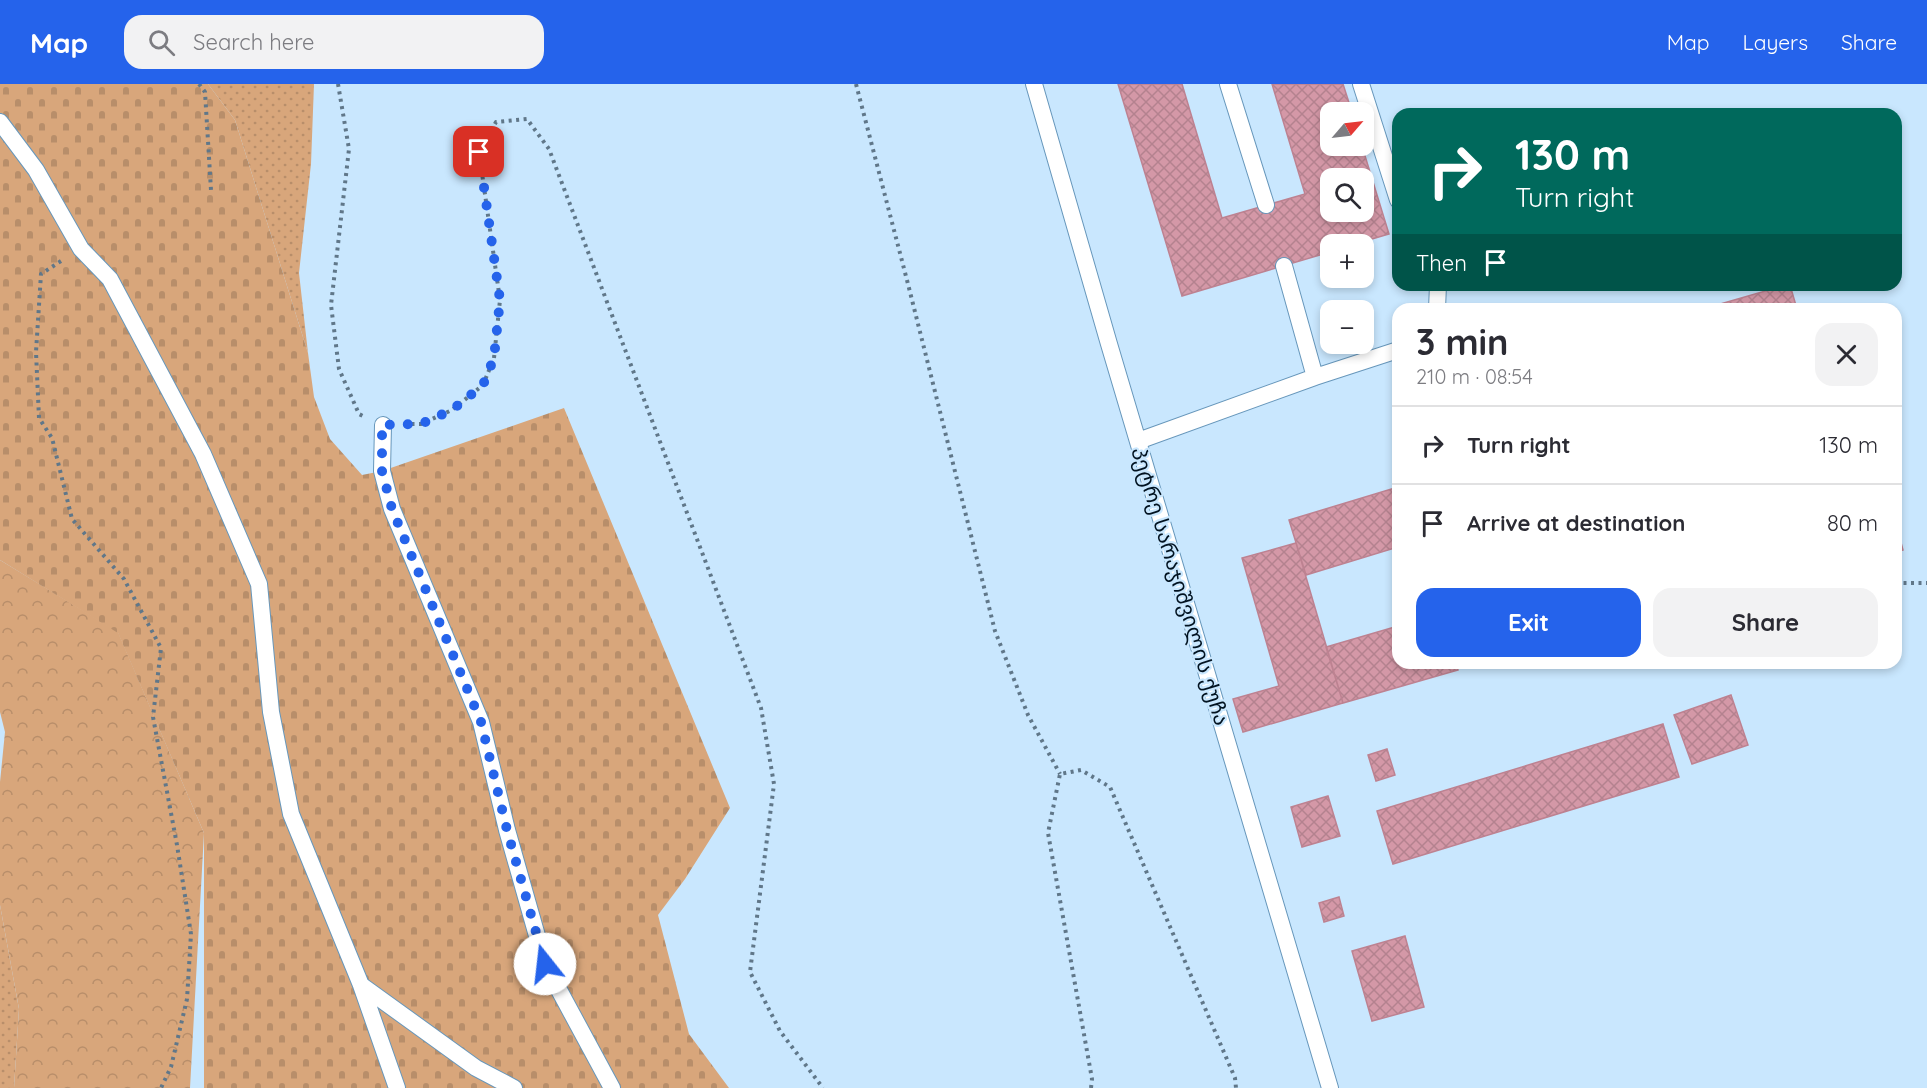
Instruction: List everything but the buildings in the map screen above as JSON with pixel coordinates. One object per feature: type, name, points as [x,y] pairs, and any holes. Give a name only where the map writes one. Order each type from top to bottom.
[{"type":"lane","name":"პეტრე სარაჯიშვილის ქუჩა","points":[[1034,84],[1330,1088]]},
{"type":"lane","points":[[1228,84],[1266,206]]},
{"type":"lane","points":[[1361,84],[1392,181]]},
{"type":"lane","points":[[0,122],[36,170],[81,249],[110,279],[202,454],[259,584],[271,712],[291,814],[362,985],[397,1088]]},
{"type":"lane","points":[[1284,266],[1315,377]]},
{"type":"lane","points":[[1138,441],[1315,377],[1392,352]]},
{"type":"lane","points":[[382,425],[382,471],[392,509],[481,722],[507,830],[545,964],[612,1088]]},
{"type":"lane","points":[[362,985],[476,1068],[514,1088]]},
{"type":"path","points":[[199,84],[205,92],[211,190]]},
{"type":"path","points":[[338,84],[349,149],[331,305],[339,369],[359,414],[382,425],[421,424],[452,410],[483,385],[494,358],[500,300],[479,152],[496,123],[527,119],[549,149],[761,708],[774,784],[750,972],[780,1031],[822,1088]]},
{"type":"path","points":[[856,84],[995,631],[1028,715],[1060,774],[1048,833],[1092,1079],[1091,1088]]},
{"type":"path","points":[[81,249],[41,274],[36,352],[39,418],[52,438],[72,519],[124,579],[161,648],[153,717],[191,934],[187,999],[171,1067],[161,1088]]},
{"type":"path","points":[[1902,583],[1927,583]]},
{"type":"path","points":[[1060,774],[1081,770],[1110,786],[1235,1078],[1236,1088]]},
{"type":"green space","points":[[0,84],[208,84],[235,120],[308,353],[314,397],[330,439],[362,475],[382,471],[564,408],[730,808],[685,879],[658,915],[689,1034],[729,1088],[204,1088],[204,833],[118,633],[0,560]]},
{"type":"green space","points":[[208,84],[314,84],[311,164],[299,273],[308,353],[235,120]]},
{"type":"green space","points":[[0,560],[118,632],[204,833],[190,1088],[14,1088],[19,1009],[0,905],[0,782],[5,732],[0,712]]},
{"type":"green space","points":[[0,905],[19,1009],[14,1088],[0,1088]]},
{"type":"route","points":[[479,152],[500,300],[494,358],[483,385],[452,410],[421,424],[382,425],[382,471],[392,509],[481,722],[507,830],[545,964]]}]
